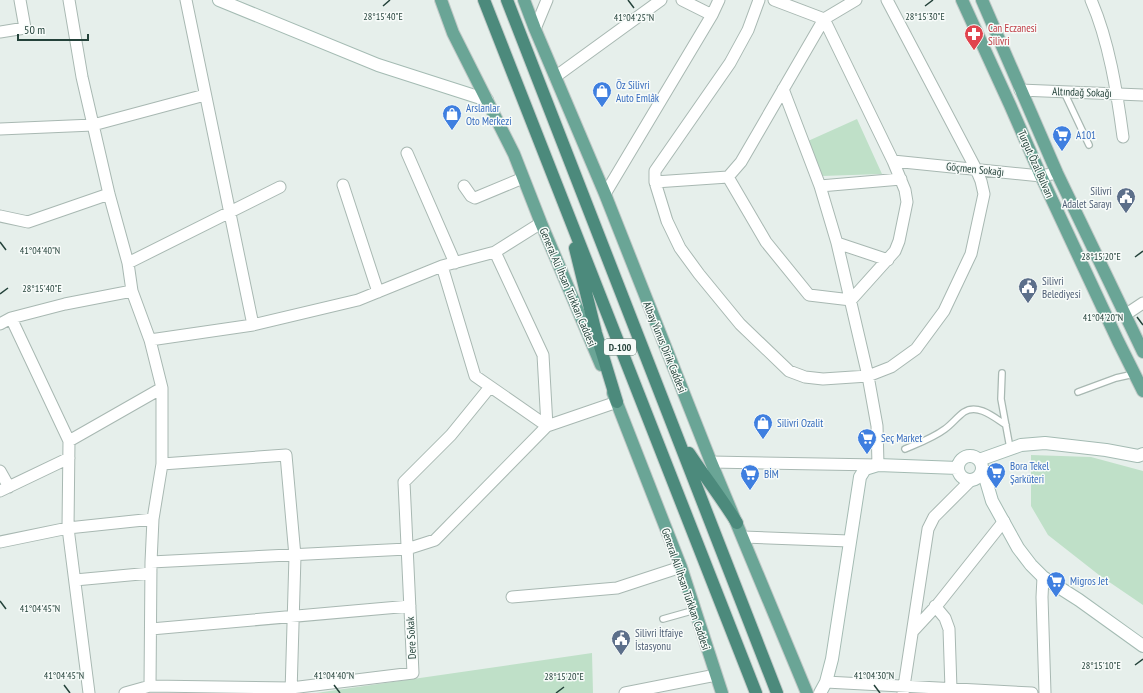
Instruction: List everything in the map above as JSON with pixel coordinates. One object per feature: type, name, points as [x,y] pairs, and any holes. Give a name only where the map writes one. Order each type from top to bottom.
[{"type":"highway","name":"D-100","points":[[484,0],[756,693]]},
{"type":"highway","name":"D-100","points":[[507,0],[777,693]]},
{"type":"highway","points":[[568,214],[596,333],[617,402]]},
{"type":"highway","points":[[676,433],[737,523]]},
{"type":"main road","points":[[219,0],[378,65],[487,100]]},
{"type":"main road","name":"General Ali İhsan Türkkan Caddesi","points":[[441,0],[453,33],[514,154],[541,223],[617,402],[681,567],[722,693]]},
{"type":"main road","name":"Albay Yunus Dirik Caddesi","points":[[524,0],[605,194],[711,462],[807,693]]},
{"type":"main road","name":"Turgut Özal Bulvarı","points":[[962,0],[1010,105],[1040,176],[1143,391]]},
{"type":"main road","name":"Turgut Özal Bulvarı","points":[[982,0],[1057,173],[1143,352]]},
{"type":"main road","points":[[980,464],[1010,448],[1020,445],[1045,443],[1139,454]]},
{"type":"main road","points":[[992,501],[971,480],[967,480],[961,475],[958,468],[959,464],[964,458],[972,457],[980,464],[992,501],[1018,548],[1031,565],[1043,577],[1079,600],[1143,646]]},
{"type":"main road","points":[[971,480],[978,477],[980,474],[980,464]]},
{"type":"main road","points":[[820,693],[826,682],[832,660],[860,477],[865,470],[878,465],[958,468]]},
{"type":"street","points":[[0,32],[25,28],[20,0]]},
{"type":"street","points":[[69,0],[82,77],[128,263],[132,291],[150,340],[162,388],[162,464],[153,519],[151,568],[150,686]]},
{"type":"street","points":[[186,0],[253,325]]},
{"type":"street","points":[[535,29],[547,0]]},
{"type":"street","points":[[555,77],[661,0]]},
{"type":"street","points":[[682,0],[712,15]]},
{"type":"street","points":[[605,194],[712,15],[719,0]]},
{"type":"street","points":[[759,0],[748,30],[730,62],[655,171],[655,182],[667,221],[680,248],[740,324],[789,371],[805,378],[823,379],[868,376],[891,368],[916,349],[944,311],[971,254],[984,194],[976,169],[887,0]]},
{"type":"street","points":[[774,0],[824,19],[893,161],[901,179],[907,202],[899,241],[895,251],[851,300]]},
{"type":"street","points":[[655,182],[728,177],[740,162],[824,19],[856,0]]},
{"type":"street","points":[[1091,0],[1098,17],[1117,93],[1123,137]]},
{"type":"street","points":[[711,462],[878,465],[877,426],[868,376],[837,243],[820,186],[783,89]]},
{"type":"street","name":"Altındağ Sokağı","points":[[1020,90],[1143,94]]},
{"type":"street","points":[[0,129],[93,125],[205,95]]},
{"type":"street","points":[[407,153],[455,263]]},
{"type":"street","name":"Göçmen Sokağı","points":[[893,161],[1040,176],[1057,173]]},
{"type":"street","points":[[728,177],[766,242],[809,296],[851,300]]},
{"type":"street","points":[[464,186],[471,196],[475,198],[523,178]]},
{"type":"street","points":[[820,186],[901,179]]},
{"type":"street","points":[[343,186],[378,292]]},
{"type":"street","points":[[128,263],[280,187]]},
{"type":"street","points":[[0,216],[28,222],[110,194]]},
{"type":"street","points":[[150,340],[253,325],[358,300],[442,266],[495,252],[541,223]]},
{"type":"street","points":[[837,243],[888,260]]},
{"type":"street","points":[[495,252],[543,355],[547,426]]},
{"type":"street","points":[[442,266],[475,376],[547,426]]},
{"type":"street","points":[[0,324],[11,318],[65,304],[132,291]]},
{"type":"street","points":[[1125,315],[1143,303]]},
{"type":"street","points":[[11,318],[69,441],[68,528],[89,693]]},
{"type":"street","name":"Dere Sokak","points":[[125,693],[150,686],[291,691],[413,673],[404,482],[451,435],[490,387]]},
{"type":"street","points":[[69,441],[162,388]]},
{"type":"street","points":[[75,580],[151,568],[295,556],[407,549],[435,540],[547,426],[617,402]]},
{"type":"street","points":[[162,464],[286,455],[295,556],[291,691]]},
{"type":"street","points":[[0,471],[5,489],[69,458]]},
{"type":"street","points":[[903,690],[928,529],[934,517],[971,480]]},
{"type":"street","points":[[0,542],[68,528],[153,519]]},
{"type":"street","points":[[913,631],[1004,521]]},
{"type":"street","points":[[743,537],[850,541]]},
{"type":"street","points":[[512,597],[617,588],[681,567]]},
{"type":"street","points":[[1043,577],[1042,597],[1045,693]]},
{"type":"street","points":[[151,629],[410,606]]},
{"type":"street","points":[[935,606],[945,618],[949,629],[946,690]]},
{"type":"street","points":[[625,693],[716,675]]},
{"type":"street","points":[[826,682],[903,690],[1032,693]]},
{"type":"lane","points":[[1064,92],[1089,145]]},
{"type":"lane","points":[[1002,373],[1001,399],[1010,448]]},
{"type":"lane","points":[[1078,392],[1116,378],[1134,374]]},
{"type":"lane","points":[[905,449],[930,438],[945,429],[965,411],[986,411],[1006,425]]},
{"type":"lane","points":[[663,619],[695,610]]},
{"type":"green space","points":[[857,119],[882,174],[822,176],[808,141]]},
{"type":"green space","points":[[1031,455],[1091,457],[1143,471],[1143,605],[1099,575],[1048,535],[1031,506]]},
{"type":"green space","points":[[592,653],[593,693],[316,693]]},
{"type":"place","name":"Can Eczanesi Silivri","points":[[974,51]]},
{"type":"place","name":"Öz Silivri Auto Emlâk","points":[[602,108]]},
{"type":"place","name":"Arslanlar Oto Merkezi","points":[[452,131]]},
{"type":"place","name":"A101","points":[[1062,152]]},
{"type":"place","name":"Silivri Adalet Sarayı","points":[[1126,214]]},
{"type":"place","name":"Silivri Belediyesi","points":[[1028,304]]},
{"type":"place","name":"Silivri Ozalit","points":[[763,440]]},
{"type":"place","name":"Seç Market","points":[[867,455]]},
{"type":"place","name":"Bora Tekel Şarküteri","points":[[996,489]]},
{"type":"place","name":"BİM","points":[[750,491]]},
{"type":"place","name":"Migros Jet","points":[[1056,598]]},
{"type":"place","name":"Silivri İtfaiye İstasyonu","points":[[621,656]]}]
